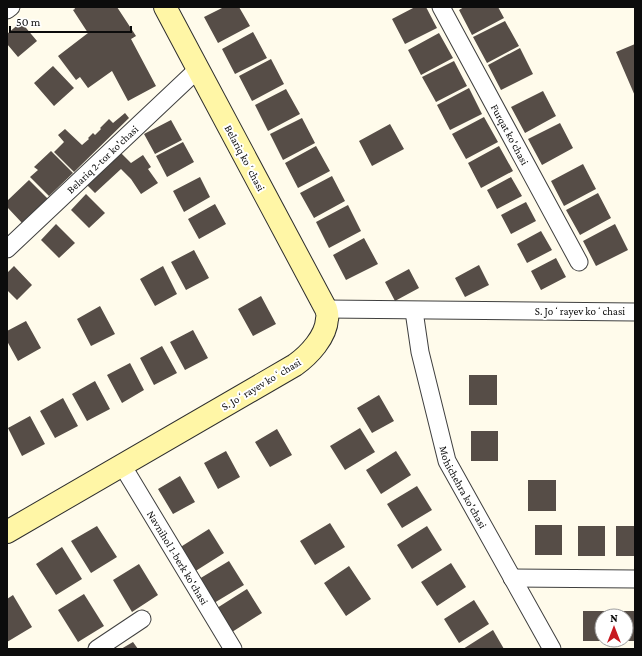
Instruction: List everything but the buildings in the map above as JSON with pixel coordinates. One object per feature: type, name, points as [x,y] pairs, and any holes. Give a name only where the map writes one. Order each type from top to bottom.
[{"type":"street","points":[[7,10],[10,7]]},
{"type":"street","name":"Belariq koʻchasi","points":[[165,7],[326,309]]},
{"type":"street","name":"Furqat ko'chasi","points":[[441,7],[580,262]]},
{"type":"street","name":"Belariq 2-tor ko'chasi","points":[[7,249],[198,70]]},
{"type":"street","name":"S. Joʻrayev koʻchasi","points":[[7,532],[295,366],[308,354],[322,334],[328,318],[326,309],[635,312]]},
{"type":"street","name":"Mohichehra ko'chasi","points":[[414,311],[420,352],[447,461],[552,649]]},
{"type":"street","name":"Navnihol 1-berk ko'chasi","points":[[122,465],[233,649]]},
{"type":"street","points":[[512,578],[635,579]]},
{"type":"street","points":[[97,649],[142,619]]}]
